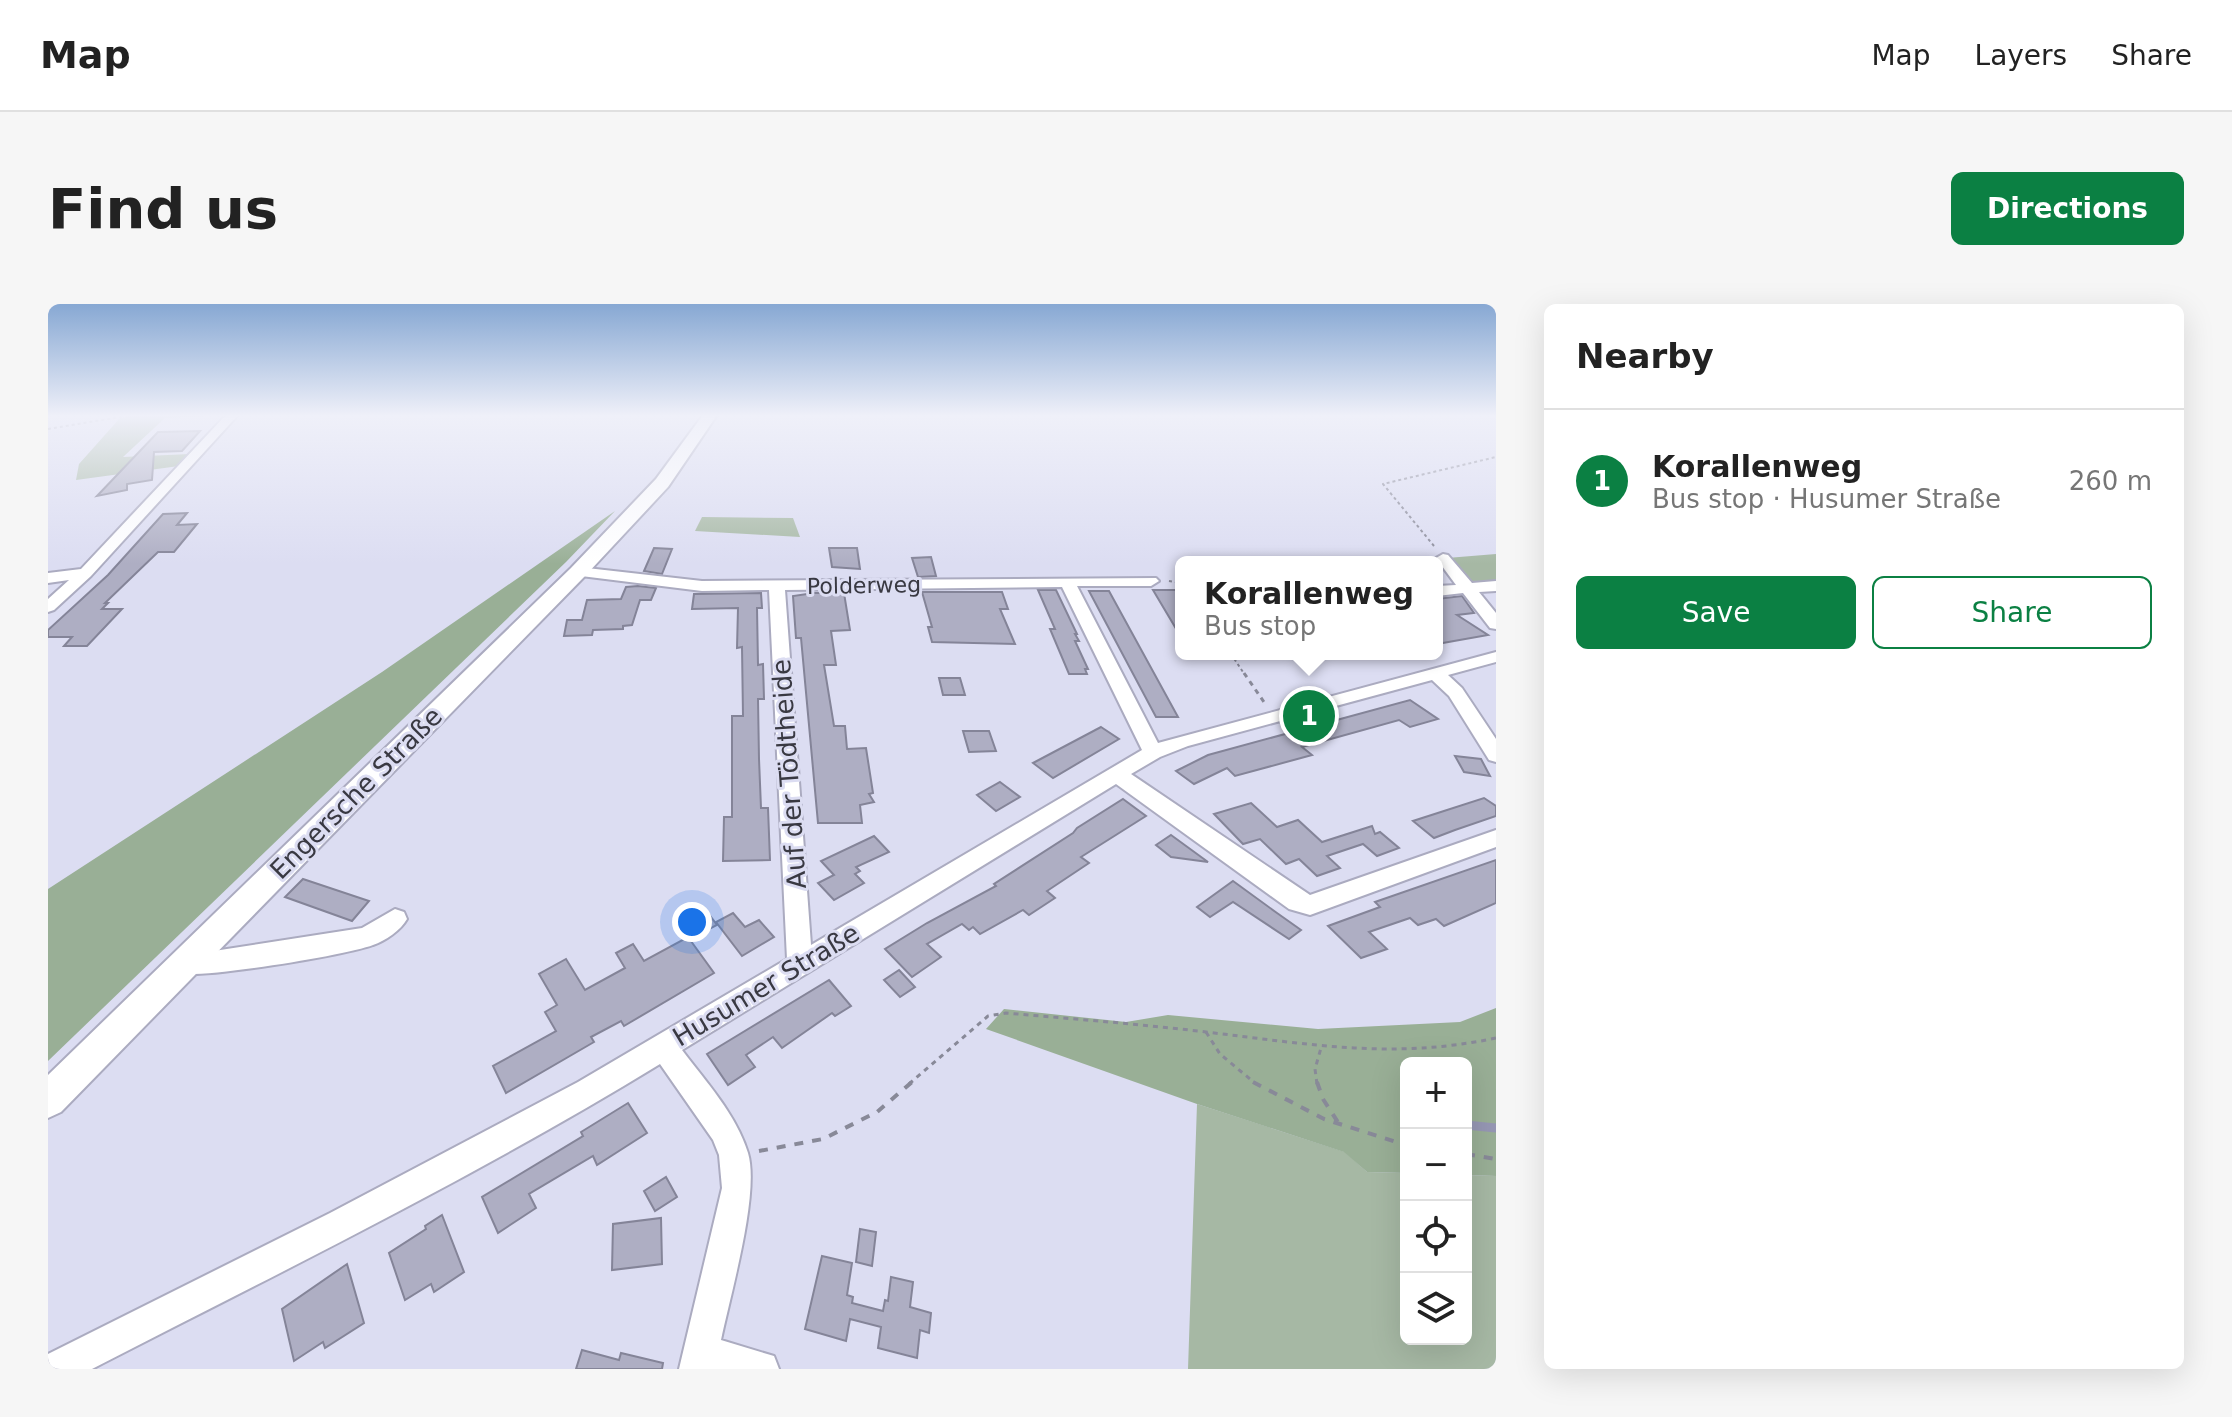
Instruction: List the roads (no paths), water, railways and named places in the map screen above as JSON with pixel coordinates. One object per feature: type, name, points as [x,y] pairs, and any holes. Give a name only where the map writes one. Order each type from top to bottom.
[{"type":"main road","name":"Engersche Straße","points":[[48,1100],[578,572],[662,483],[675,465]]},
{"type":"street","points":[[48,607],[86,573],[186,465]]},
{"type":"street","points":[[1443,558],[1496,624]]},
{"type":"street","name":"Polderweg","points":[[578,572],[702,586],[1151,581]]},
{"type":"street","points":[[48,578],[86,573]]},
{"type":"street","points":[[1067,582],[1153,752]]},
{"type":"street","name":"Auf der Tödtheide","points":[[777,585],[800,963]]},
{"type":"street","points":[[1443,591],[1496,586]]},
{"type":"street","name":"Husumer Straße","points":[[55,1369],[478,1153],[664,1047],[1153,752],[1181,741],[1496,657]]},
{"type":"street","points":[[1435,673],[1456,692],[1496,755]]},
{"type":"street","points":[[1116,774],[1297,902],[1310,905],[1496,838]]},
{"type":"street","points":[[184,965],[211,964],[368,937],[395,919]]},
{"type":"street","points":[[664,1047],[723,1130],[734,1155],[737,1188],[699,1361],[761,1369]]},
{"type":"waterway","points":[[1472,1126],[1496,1128]]},
{"type":"place","name":"Korallenweg","points":[[1309,716]]}]
